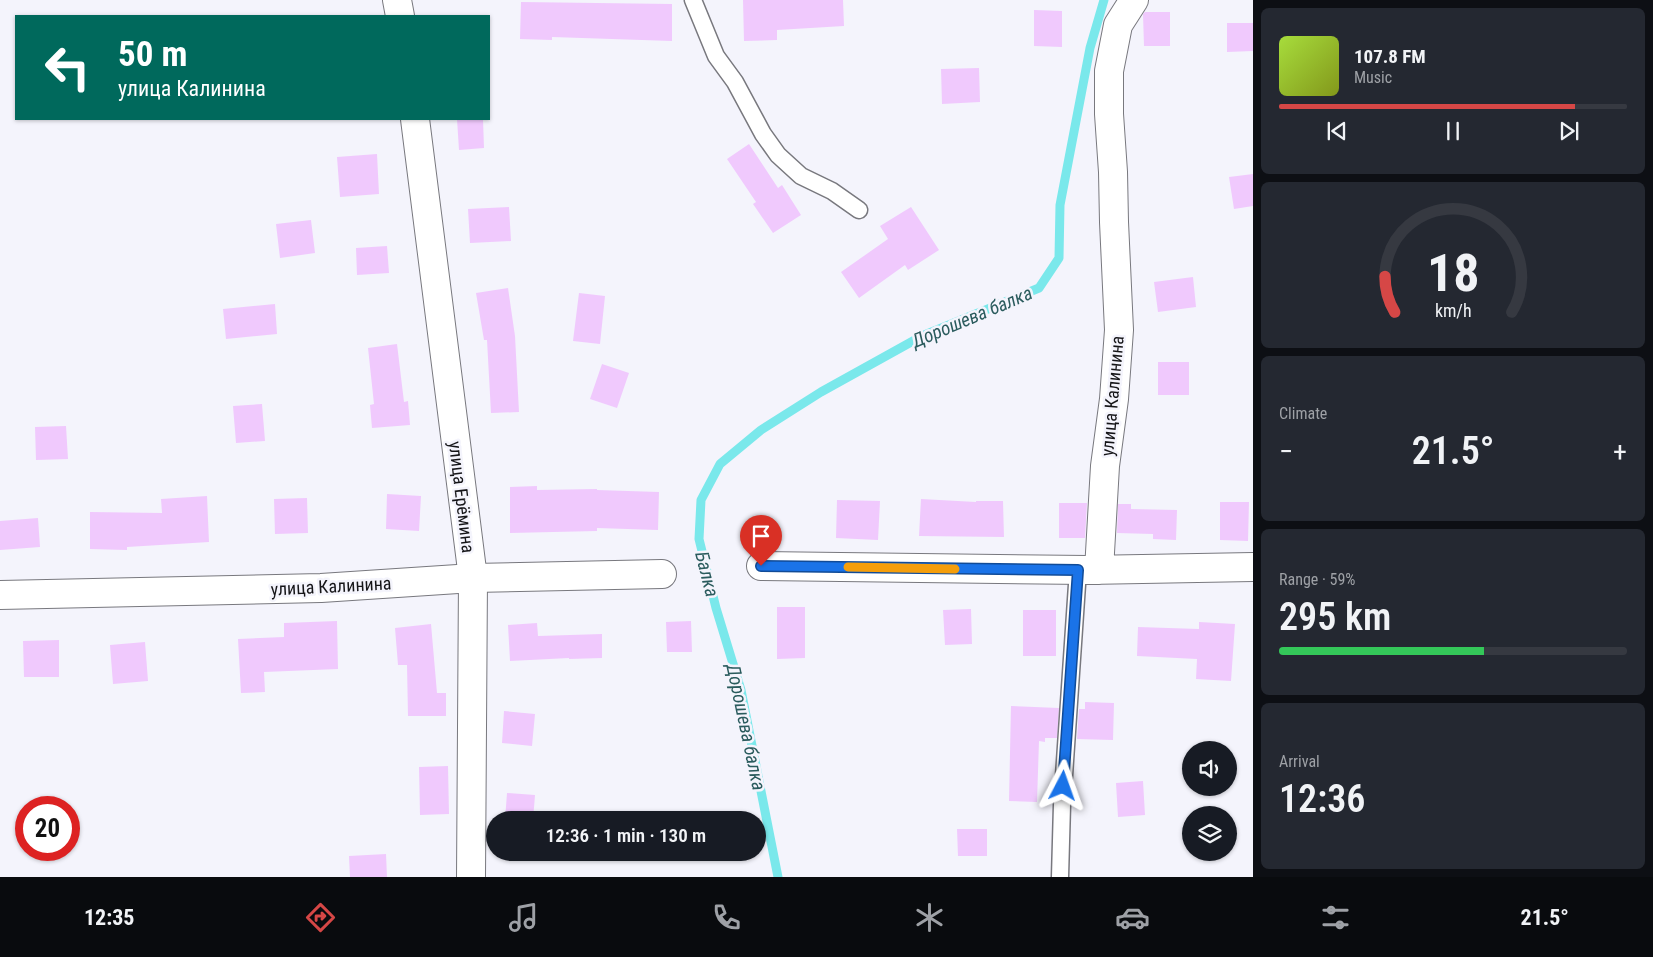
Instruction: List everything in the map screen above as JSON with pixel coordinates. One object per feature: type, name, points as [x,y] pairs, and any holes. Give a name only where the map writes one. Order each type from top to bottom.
[{"type":"street","points":[[397,0],[400,15]]},
{"type":"street","name":"улица Калинина","points":[[1088,570],[1114,399],[1118,330],[1109,71],[1118,25],[1134,0]]},
{"type":"street","name":"улица Ерёмина","points":[[415,120],[473,578],[471,877]]},
{"type":"street","points":[[761,566],[1088,570],[1253,567]]},
{"type":"street","name":"улица Калинина","points":[[0,595],[321,588],[473,578],[662,574]]},
{"type":"lane","points":[[692,0],[716,56],[735,82],[763,134],[778,155],[801,176],[832,191],[859,210]]},
{"type":"lane","points":[[1060,877],[1062,805],[1088,570]]},
{"type":"building","points":[[743,0],[843,0],[844,26],[777,30],[777,40],[744,41]]},
{"type":"building","points":[[521,2],[672,4],[672,41],[552,37],[552,40],[520,39]]},
{"type":"building","points":[[1034,10],[1062,11],[1062,47],[1034,46]]},
{"type":"building","points":[[1145,12],[1170,12],[1170,46],[1144,46],[1143,14]]},
{"type":"building","points":[[1227,23],[1253,23],[1253,51],[1227,52]]},
{"type":"building","points":[[979,68],[980,102],[942,104],[941,69]]},
{"type":"building","points":[[457,120],[483,120],[484,148],[459,150]]},
{"type":"building","points":[[749,144],[778,188],[782,185],[801,215],[773,233],[753,204],[756,202],[727,159]]},
{"type":"building","points":[[377,154],[379,194],[340,197],[337,157]]},
{"type":"building","points":[[1253,174],[1253,206],[1234,209],[1229,177]]},
{"type":"building","points":[[509,207],[511,241],[470,243],[468,209]]},
{"type":"building","points":[[911,207],[939,250],[908,270],[905,265],[859,298],[841,272],[888,239],[880,226]]},
{"type":"building","points":[[311,220],[315,253],[280,258],[276,224]]},
{"type":"building","points":[[387,246],[389,273],[357,275],[356,248]]},
{"type":"building","points":[[1193,277],[1196,307],[1158,312],[1154,282]]},
{"type":"building","points":[[508,288],[515,336],[519,412],[491,413],[487,340],[484,340],[476,293]]},
{"type":"building","points":[[579,293],[605,296],[600,344],[573,341]]},
{"type":"building","points":[[275,304],[277,334],[226,339],[223,309]]},
{"type":"building","points":[[397,344],[404,402],[408,401],[410,425],[372,428],[370,405],[374,404],[368,348]]},
{"type":"building","points":[[1158,362],[1189,362],[1189,395],[1158,395]]},
{"type":"building","points":[[602,364],[629,373],[617,408],[590,399]]},
{"type":"building","points":[[262,404],[265,441],[236,443],[233,406]]},
{"type":"building","points":[[66,426],[68,459],[36,460],[35,427]]},
{"type":"building","points":[[537,486],[537,490],[597,489],[659,492],[658,530],[597,528],[597,531],[510,533],[510,487]]},
{"type":"building","points":[[387,494],[421,496],[419,531],[386,529]]},
{"type":"building","points":[[207,496],[209,542],[127,547],[127,550],[90,549],[90,512],[162,513],[161,499]]},
{"type":"building","points":[[307,498],[308,533],[275,534],[274,499]]},
{"type":"building","points":[[921,499],[976,502],[1003,501],[1004,537],[919,536]]},
{"type":"building","points":[[837,500],[880,501],[878,540],[836,538]]},
{"type":"building","points":[[1220,502],[1249,502],[1248,541],[1220,540]]},
{"type":"building","points":[[1059,503],[1087,503],[1085,538],[1059,538]]},
{"type":"building","points":[[1118,504],[1131,504],[1131,509],[1177,510],[1176,540],[1153,539],[1153,534],[1117,533]]},
{"type":"building","points":[[38,518],[40,547],[0,550],[0,521]]},
{"type":"building","points":[[777,607],[805,607],[805,658],[777,659]]},
{"type":"building","points":[[971,609],[972,644],[945,645],[943,610]]},
{"type":"building","points":[[1023,610],[1056,610],[1056,656],[1023,656]]},
{"type":"building","points":[[337,621],[338,669],[264,672],[265,692],[241,693],[238,639],[284,637],[284,623]]},
{"type":"building","points":[[691,621],[692,652],[667,652],[666,622]]},
{"type":"building","points":[[1199,622],[1235,624],[1231,681],[1196,679],[1197,659],[1137,656],[1138,627],[1199,629]]},
{"type":"building","points":[[537,623],[538,636],[602,634],[602,658],[510,661],[508,625]]},
{"type":"building","points":[[431,624],[437,693],[446,693],[446,716],[408,716],[407,665],[398,665],[395,628]]},
{"type":"building","points":[[59,640],[59,677],[24,677],[23,641]]},
{"type":"building","points":[[145,642],[148,681],[113,684],[110,645]]},
{"type":"building","points":[[1085,702],[1114,703],[1113,740],[1077,739],[1079,709],[1085,709]]},
{"type":"building","points":[[1011,706],[1059,708],[1057,738],[1045,738],[1045,742],[1039,741],[1037,802],[1009,801]]},
{"type":"building","points":[[504,711],[535,714],[532,746],[502,743]]},
{"type":"building","points":[[448,766],[449,814],[420,815],[419,767]]},
{"type":"building","points":[[1143,781],[1145,815],[1118,817],[1116,783]]},
{"type":"building","points":[[507,793],[535,795],[534,811],[506,811]]},
{"type":"building","points":[[957,829],[987,829],[987,856],[958,856]]},
{"type":"building","points":[[386,854],[387,877],[350,877],[349,856]]},
{"type":"waterway","name":"Дорошева балка","points":[[778,877],[741,690],[716,608],[699,539],[701,500],[720,464],[761,430],[821,392],[922,336],[1039,288],[1059,258],[1060,205],[1090,48],[1104,0]]},
{"type":"slow traffic","points":[[848,567],[955,569]]},
{"type":"route","points":[[761,566],[1078,570],[1063,786]]},
{"type":"water label","name":"Балка","points":[[707,574]]}]
